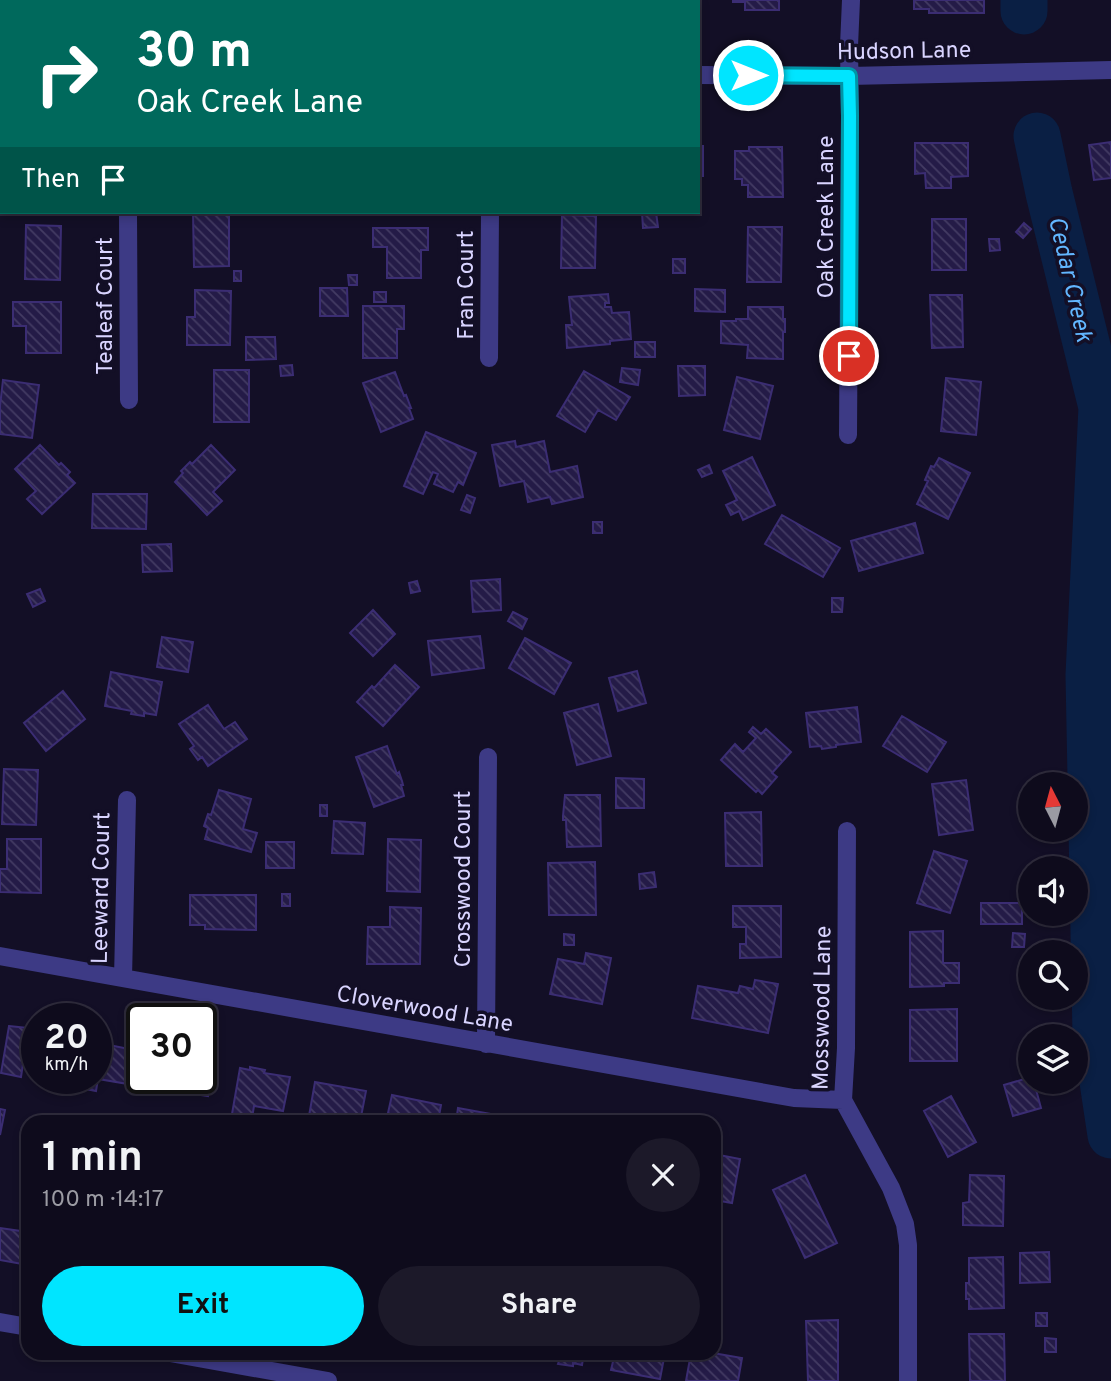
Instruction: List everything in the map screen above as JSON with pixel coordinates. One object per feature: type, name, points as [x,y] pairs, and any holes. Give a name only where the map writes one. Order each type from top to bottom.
[{"type":"street","name":"Oak Creek Lane","points":[[848,435],[851,0]]},
{"type":"street","name":"Hudson Lane","points":[[700,75],[849,76],[1111,70]]},
{"type":"street","name":"Tealeaf Court","points":[[128,214],[129,400]]},
{"type":"street","name":"Fran Court","points":[[489,358],[490,214]]},
{"type":"street","name":"Crosswood Court","points":[[486,1044],[488,757]]},
{"type":"street","name":"Leeward Court","points":[[123,978],[127,800]]},
{"type":"street","name":"Mosswood Lane","points":[[847,831],[846,1048],[843,1100],[891,1188],[905,1224],[908,1245],[908,1381]]},
{"type":"street","name":"Cloverwood Lane","points":[[0,956],[794,1098],[843,1100]]},
{"type":"street","points":[[0,1322],[21,1326]]},
{"type":"street","points":[[210,1360],[328,1381]]},
{"type":"building","points":[[733,0],[779,0],[779,10],[745,10],[745,2]]},
{"type":"building","points":[[914,0],[984,0],[984,13],[929,13],[929,9],[914,9]]},
{"type":"building","points":[[1111,142],[1111,178],[1094,180],[1089,145]]},
{"type":"building","points":[[915,143],[968,143],[968,176],[951,177],[951,188],[926,188],[925,173],[915,174]]},
{"type":"building","points":[[700,146],[703,146],[703,176],[700,176]]},
{"type":"building","points":[[749,147],[782,147],[783,197],[748,197],[748,185],[742,185],[742,179],[735,179],[735,151],[749,151]]},
{"type":"building","points":[[193,214],[229,214],[229,266],[194,267]]},
{"type":"building","points":[[642,214],[656,214],[658,227],[643,228]]},
{"type":"building","points":[[562,215],[596,216],[595,268],[561,268]]},
{"type":"building","points":[[932,219],[966,219],[966,270],[932,270]]},
{"type":"building","points":[[1024,223],[1031,229],[1023,238],[1016,232]]},
{"type":"building","points":[[26,225],[61,226],[60,280],[25,279]]},
{"type":"building","points":[[748,227],[782,227],[781,282],[747,282]]},
{"type":"building","points":[[373,228],[428,228],[428,250],[421,250],[421,278],[387,278],[387,247],[373,247]]},
{"type":"building","points":[[989,239],[999,239],[1000,250],[990,251]]},
{"type":"building","points":[[673,259],[685,259],[685,273],[673,273]]},
{"type":"building","points":[[234,271],[241,271],[241,281],[234,281]]},
{"type":"building","points":[[348,275],[357,275],[357,285],[349,285]]},
{"type":"building","points":[[320,288],[347,288],[348,316],[320,316]]},
{"type":"building","points":[[695,289],[725,290],[725,312],[695,311]]},
{"type":"building","points":[[195,290],[231,291],[230,345],[187,345],[187,317],[195,317]]},
{"type":"building","points":[[374,292],[386,292],[386,302],[374,302]]},
{"type":"building","points":[[608,294],[609,303],[605,303],[605,307],[611,307],[612,313],[629,312],[631,339],[567,348],[566,325],[572,325],[569,297]]},
{"type":"building","points":[[930,295],[962,295],[963,347],[932,348]]},
{"type":"building","points":[[13,302],[61,302],[61,353],[26,353],[26,326],[13,326]]},
{"type":"building","points":[[363,306],[404,306],[404,329],[397,329],[397,358],[363,358]]},
{"type":"building","points":[[748,307],[783,307],[783,359],[747,358],[748,345],[721,343],[721,321],[748,319]]},
{"type":"building","points":[[246,337],[275,337],[276,359],[246,360]]},
{"type":"building","points":[[635,342],[655,342],[655,357],[635,357]]},
{"type":"building","points":[[292,365],[293,375],[281,376],[280,366]]},
{"type":"building","points":[[678,366],[705,366],[705,395],[679,396]]},
{"type":"building","points":[[622,368],[640,370],[638,385],[620,382]]},
{"type":"building","points":[[214,370],[249,370],[249,422],[214,422]]},
{"type":"building","points":[[584,371],[630,397],[616,420],[598,410],[585,432],[557,416]]},
{"type":"building","points":[[395,372],[413,419],[381,432],[363,383]]},
{"type":"building","points":[[737,377],[773,386],[760,439],[724,430]]},
{"type":"building","points":[[946,378],[981,382],[976,435],[941,431]]},
{"type":"building","points":[[3,380],[39,385],[32,438],[0,434]]},
{"type":"building","points":[[426,432],[476,453],[463,485],[458,482],[453,492],[434,484],[438,474],[433,472],[423,494],[404,486]]},
{"type":"building","points":[[515,441],[516,447],[544,441],[550,472],[577,466],[583,497],[552,504],[550,497],[528,502],[524,481],[500,486],[492,445]]},
{"type":"building","points":[[40,445],[59,465],[61,463],[70,472],[67,475],[75,483],[42,514],[27,499],[36,491],[15,469]]},
{"type":"building","points":[[211,445],[235,470],[213,492],[222,501],[207,515],[175,482],[183,473],[181,471]]},
{"type":"building","points":[[752,457],[775,505],[743,520],[739,511],[731,515],[726,505],[737,500],[723,471]]},
{"type":"building","points":[[939,458],[970,473],[948,519],[917,504],[928,481],[925,480],[931,466],[934,467]]},
{"type":"building","points":[[709,465],[712,473],[702,477],[698,470]]},
{"type":"building","points":[[93,494],[147,494],[146,529],[92,528]]},
{"type":"building","points":[[467,495],[475,498],[470,513],[461,510]]},
{"type":"building","points":[[782,515],[840,548],[823,577],[765,544]]},
{"type":"building","points":[[593,522],[602,522],[602,533],[593,533]]},
{"type":"building","points":[[915,523],[923,553],[859,571],[851,541]]},
{"type":"building","points":[[171,544],[172,571],[143,572],[142,545]]},
{"type":"building","points":[[500,579],[501,610],[473,612],[471,581]]},
{"type":"building","points":[[417,581],[420,591],[411,593],[409,583]]},
{"type":"building","points":[[40,589],[45,601],[33,607],[27,594]]},
{"type":"building","points":[[832,598],[843,598],[842,612],[832,612]]},
{"type":"building","points":[[373,610],[395,634],[373,656],[350,633]]},
{"type":"building","points":[[513,612],[527,619],[522,629],[508,621]]},
{"type":"building","points":[[480,636],[484,668],[432,675],[428,641]]},
{"type":"building","points":[[162,637],[193,642],[188,672],[157,667]]},
{"type":"building","points":[[525,638],[571,663],[554,694],[509,668]]},
{"type":"building","points":[[395,665],[419,687],[383,726],[357,702]]},
{"type":"building","points":[[637,671],[646,703],[618,711],[609,678]]},
{"type":"building","points":[[111,672],[162,682],[156,715],[131,714],[132,711],[105,706]]},
{"type":"building","points":[[63,691],[85,719],[46,751],[24,723]]},
{"type":"building","points":[[598,704],[611,756],[577,765],[564,713]]},
{"type":"building","points":[[208,705],[224,729],[235,722],[247,739],[208,766],[202,757],[198,760],[190,749],[194,746],[179,724]]},
{"type":"building","points":[[857,707],[861,742],[822,749],[821,746],[810,747],[806,713]]},
{"type":"building","points":[[902,716],[946,742],[927,772],[883,746]]},
{"type":"building","points":[[753,727],[761,734],[766,729],[791,752],[772,773],[777,777],[762,794],[758,790],[756,792],[721,760],[735,744],[743,752],[756,738],[749,732]]},
{"type":"building","points":[[387,746],[397,774],[399,772],[404,796],[374,807],[356,757]]},
{"type":"building","points":[[4,769],[38,770],[36,825],[2,824]]},
{"type":"building","points":[[616,778],[644,779],[644,808],[616,808]]},
{"type":"building","points":[[966,780],[973,830],[939,835],[932,784]]},
{"type":"building","points":[[219,790],[251,799],[243,829],[257,833],[251,852],[205,839],[208,828],[204,826],[208,814],[211,815]]},
{"type":"building","points":[[565,795],[600,795],[601,846],[567,847],[566,820],[563,820]]},
{"type":"building","points":[[320,805],[327,805],[327,816],[320,816]]},
{"type":"building","points":[[761,812],[762,866],[726,866],[725,813]]},
{"type":"building","points":[[334,821],[365,823],[363,854],[332,853]]},
{"type":"building","points":[[7,839],[41,839],[41,893],[0,892],[0,869],[7,869]]},
{"type":"building","points":[[388,839],[421,840],[420,892],[387,891]]},
{"type":"building","points":[[266,842],[294,842],[294,868],[266,868]]},
{"type":"building","points":[[934,851],[967,861],[950,913],[917,903]]},
{"type":"building","points":[[595,862],[596,915],[549,915],[548,863]]},
{"type":"building","points":[[654,872],[656,887],[640,889],[639,874]]},
{"type":"building","points":[[282,894],[290,894],[290,906],[282,906]]},
{"type":"building","points":[[190,895],[256,895],[256,930],[205,929],[205,925],[190,925]]},
{"type":"building","points":[[981,903],[1018,903],[1018,924],[981,924]]},
{"type":"building","points":[[733,906],[781,906],[781,957],[740,958],[740,944],[746,944],[746,927],[733,927]]},
{"type":"building","points":[[390,907],[421,908],[420,964],[367,964],[368,927],[390,927]]},
{"type":"building","points":[[943,931],[943,963],[959,963],[959,983],[910,987],[910,932]]},
{"type":"building","points":[[1013,933],[1025,934],[1025,940],[1018,940],[1018,947],[1012,947]]},
{"type":"building","points":[[564,934],[574,935],[574,945],[564,945]]},
{"type":"building","points":[[586,953],[611,958],[602,1004],[550,994],[558,959],[584,964]]},
{"type":"building","points":[[755,980],[778,984],[768,1033],[692,1018],[698,986],[738,993],[740,986],[753,989]]},
{"type":"building","points":[[957,1009],[957,1061],[910,1061],[910,1010]]},
{"type":"building","points":[[9,1026],[21,1027],[21,1077],[1,1073]]},
{"type":"building","points":[[112,1046],[126,1048],[126,1084],[112,1081]]},
{"type":"building","points":[[250,1067],[265,1070],[264,1073],[290,1077],[283,1111],[254,1106],[252,1115],[232,1114],[240,1068],[250,1070]]},
{"type":"building","points":[[1018,1081],[1018,1094],[1037,1094],[1041,1108],[1013,1116],[1004,1085]]},
{"type":"building","points":[[315,1082],[366,1091],[361,1115],[309,1115]]},
{"type":"building","points":[[392,1095],[441,1105],[439,1115],[388,1115]]},
{"type":"building","points":[[951,1096],[976,1142],[948,1157],[924,1111]]},
{"type":"building","points":[[458,1108],[496,1115],[457,1115]]},
{"type":"building","points":[[0,1109],[5,1110],[0,1135]]},
{"type":"building","points":[[721,1155],[740,1159],[732,1203],[721,1201]]},
{"type":"building","points":[[805,1175],[837,1243],[805,1258],[773,1190]]},
{"type":"building","points":[[970,1175],[1004,1176],[1003,1226],[963,1225],[963,1203],[969,1202]]},
{"type":"building","points":[[0,1228],[21,1231],[21,1264],[0,1260]]},
{"type":"building","points":[[1049,1252],[1050,1282],[1020,1283],[1020,1253]]},
{"type":"building","points":[[1003,1257],[1004,1308],[969,1309],[966,1283],[969,1283],[969,1258]]},
{"type":"building","points":[[1036,1313],[1047,1313],[1047,1326],[1036,1326]]},
{"type":"building","points":[[838,1320],[838,1381],[808,1381],[806,1321]]},
{"type":"building","points":[[969,1334],[1004,1334],[1005,1381],[970,1381]]},
{"type":"building","points":[[1045,1338],[1056,1339],[1056,1352],[1045,1352]]},
{"type":"building","points":[[721,1354],[742,1358],[738,1381],[686,1381],[690,1360],[721,1360]]},
{"type":"building","points":[[552,1360],[583,1360],[582,1365],[573,1363],[573,1366],[558,1364],[559,1361]]},
{"type":"building","points":[[613,1360],[664,1360],[660,1379],[611,1370]]},
{"type":"waterway","name":"Cedar Creek","points":[[1024,0],[1024,11]]},
{"type":"waterway","name":"Cedar Creek","points":[[1037,136],[1102,407],[1089,675],[1096,1035],[1111,1135]]},
{"type":"route","points":[[748,75],[849,76],[849,356]]}]
